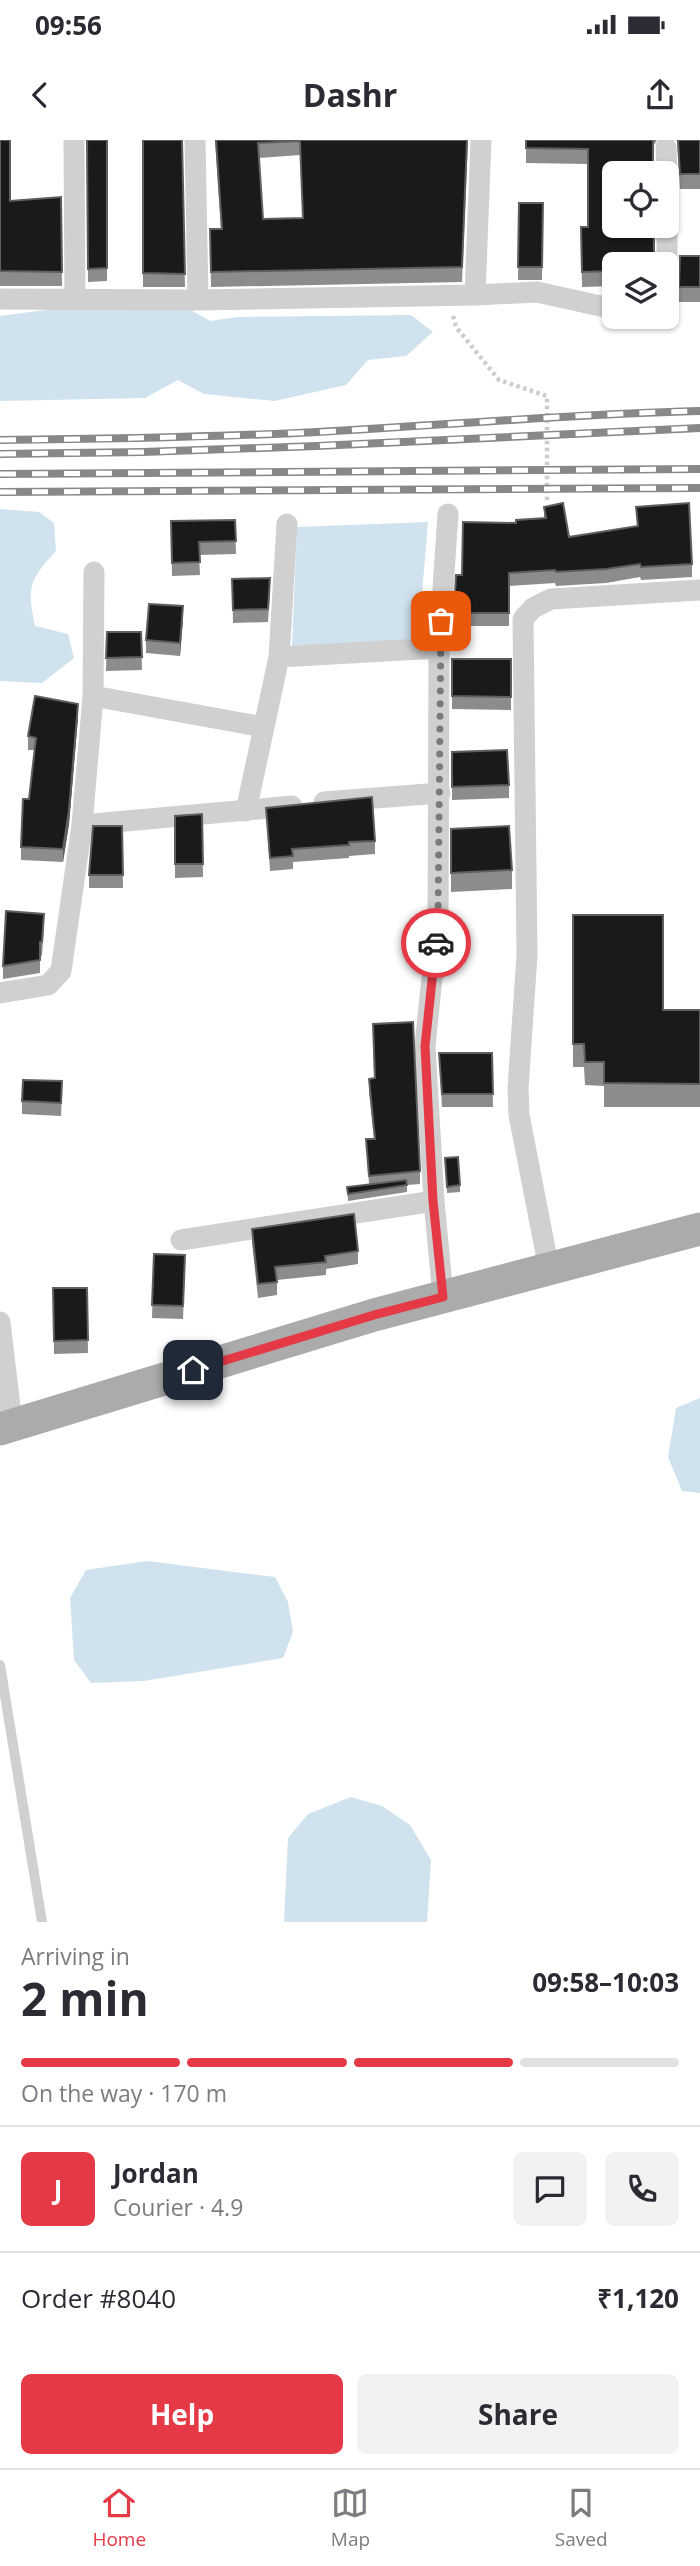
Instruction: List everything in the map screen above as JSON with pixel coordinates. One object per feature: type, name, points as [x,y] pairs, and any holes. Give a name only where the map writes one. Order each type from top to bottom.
[{"type":"main road","points":[[6,1427],[374,1315],[700,1230]]},
{"type":"street","points":[[74,140],[75,300]]},
{"type":"street","points":[[195,140],[198,300]]},
{"type":"street","points":[[475,295],[481,140]]},
{"type":"street","points":[[666,147],[666,161]]},
{"type":"street","points":[[0,299],[198,300],[537,292],[602,306]]},
{"type":"street","points":[[443,1297],[433,1201],[425,1046],[438,919],[439,648],[449,514]]},
{"type":"street","points":[[246,811],[279,657],[287,524]]},
{"type":"street","points":[[0,993],[48,985],[61,971],[82,825],[93,696],[94,572]]},
{"type":"street","points":[[550,1269],[519,1115],[518,1088],[527,955],[523,619],[533,608],[551,599],[700,590]]},
{"type":"street","points":[[279,657],[439,648]]},
{"type":"street","points":[[93,696],[264,727]]},
{"type":"street","points":[[82,825],[440,793]]},
{"type":"street","points":[[181,1240],[433,1201]]},
{"type":"street","points":[[0,1322],[6,1427]]},
{"type":"lane","points":[[0,1665],[42,1922]]},
{"type":"path","points":[[448,296],[456,327],[499,380],[547,396],[547,500]]},
{"type":"water","points":[[184,306],[210,321],[237,317],[411,315],[433,332],[406,356],[368,360],[346,385],[275,401],[204,394],[178,380],[145,398],[0,401],[0,316],[68,307]]},
{"type":"water","points":[[0,509],[39,512],[54,523],[56,551],[35,577],[31,593],[32,613],[35,626],[68,634],[74,658],[42,683],[0,681]]},
{"type":"water","points":[[428,522],[418,642],[292,646],[297,527]]},
{"type":"water","points":[[700,1398],[700,1493],[682,1491],[668,1457],[676,1408]]},
{"type":"water","points":[[147,1561],[275,1577],[288,1602],[293,1632],[283,1658],[144,1681],[91,1683],[74,1660],[70,1598],[86,1570]]},
{"type":"water","points":[[351,1797],[382,1806],[410,1825],[431,1860],[427,1922],[284,1922],[288,1838],[308,1814]]},
{"type":"building","points":[[0,140],[10,140],[10,201],[61,197],[62,272],[0,271]]},
{"type":"building","points":[[87,140],[107,140],[107,268],[88,269]]},
{"type":"building","points":[[143,140],[182,140],[185,274],[143,273]]},
{"type":"building","points":[[216,140],[467,140],[462,267],[211,272],[210,229],[222,229]],"holes":[[[300,141],[303,218],[263,219],[258,143]]]},
{"type":"building","points":[[526,140],[653,140],[653,161],[602,161],[602,238],[654,238],[654,252],[602,252],[602,271],[582,272],[581,227],[588,227],[588,149],[526,148]]},
{"type":"building","points":[[678,140],[700,140],[700,174],[680,174]]},
{"type":"building","points":[[519,203],[543,203],[542,267],[518,267]]},
{"type":"building","points":[[680,256],[700,256],[700,287],[679,287]]},
{"type":"building","points":[[563,503],[569,537],[638,526],[636,507],[689,503],[692,564],[641,567],[640,564],[606,569],[509,573],[509,613],[454,613],[456,575],[462,575],[463,522],[516,523],[516,520],[546,518],[544,507]]},
{"type":"building","points":[[235,520],[236,541],[199,542],[200,562],[172,563],[171,521]]},
{"type":"building","points":[[270,578],[268,609],[233,610],[232,579]]},
{"type":"building","points":[[149,604],[183,606],[180,643],[146,640]]},
{"type":"building","points":[[107,632],[141,632],[142,657],[106,658]]},
{"type":"building","points":[[452,659],[511,659],[511,697],[452,696]]},
{"type":"building","points":[[35,696],[78,704],[63,849],[21,847],[23,799],[29,799],[36,738],[28,736]]},
{"type":"building","points":[[507,750],[509,785],[452,787],[452,752]]},
{"type":"building","points":[[372,797],[375,841],[292,849],[293,856],[270,858],[266,808]]},
{"type":"building","points":[[202,814],[203,864],[175,864],[175,816]]},
{"type":"building","points":[[93,826],[122,826],[123,875],[89,875]]},
{"type":"building","points":[[509,826],[512,870],[451,873],[451,829]]},
{"type":"building","points":[[6,911],[44,914],[40,960],[3,966]]},
{"type":"building","points":[[573,915],[663,915],[663,1010],[700,1010],[700,1084],[604,1083],[604,1062],[585,1062],[584,1044],[573,1044]]},
{"type":"building","points":[[413,1022],[420,1171],[369,1176],[366,1139],[375,1139],[369,1079],[375,1078],[373,1024]]},
{"type":"building","points":[[439,1053],[492,1053],[493,1094],[442,1094]]},
{"type":"building","points":[[23,1080],[62,1081],[61,1103],[22,1101]]},
{"type":"building","points":[[458,1157],[460,1185],[447,1187],[445,1158]]},
{"type":"building","points":[[406,1180],[407,1185],[348,1194],[347,1187]]},
{"type":"building","points":[[354,1214],[358,1251],[325,1256],[326,1262],[275,1267],[277,1282],[258,1284],[252,1229]]},
{"type":"building","points":[[154,1254],[185,1255],[183,1306],[152,1305]]},
{"type":"building","points":[[53,1288],[87,1288],[88,1340],[54,1341]]},
{"type":"railway","points":[[0,440],[278,434],[700,411]]},
{"type":"railway","points":[[0,454],[317,446],[700,428]]},
{"type":"railway","points":[[0,474],[700,469]]},
{"type":"railway","points":[[0,492],[700,488]]},
{"type":"way so far","points":[[436,943],[441,621]]},
{"type":"route","points":[[193,1370],[443,1297],[433,1201],[425,1046],[436,943]]}]
